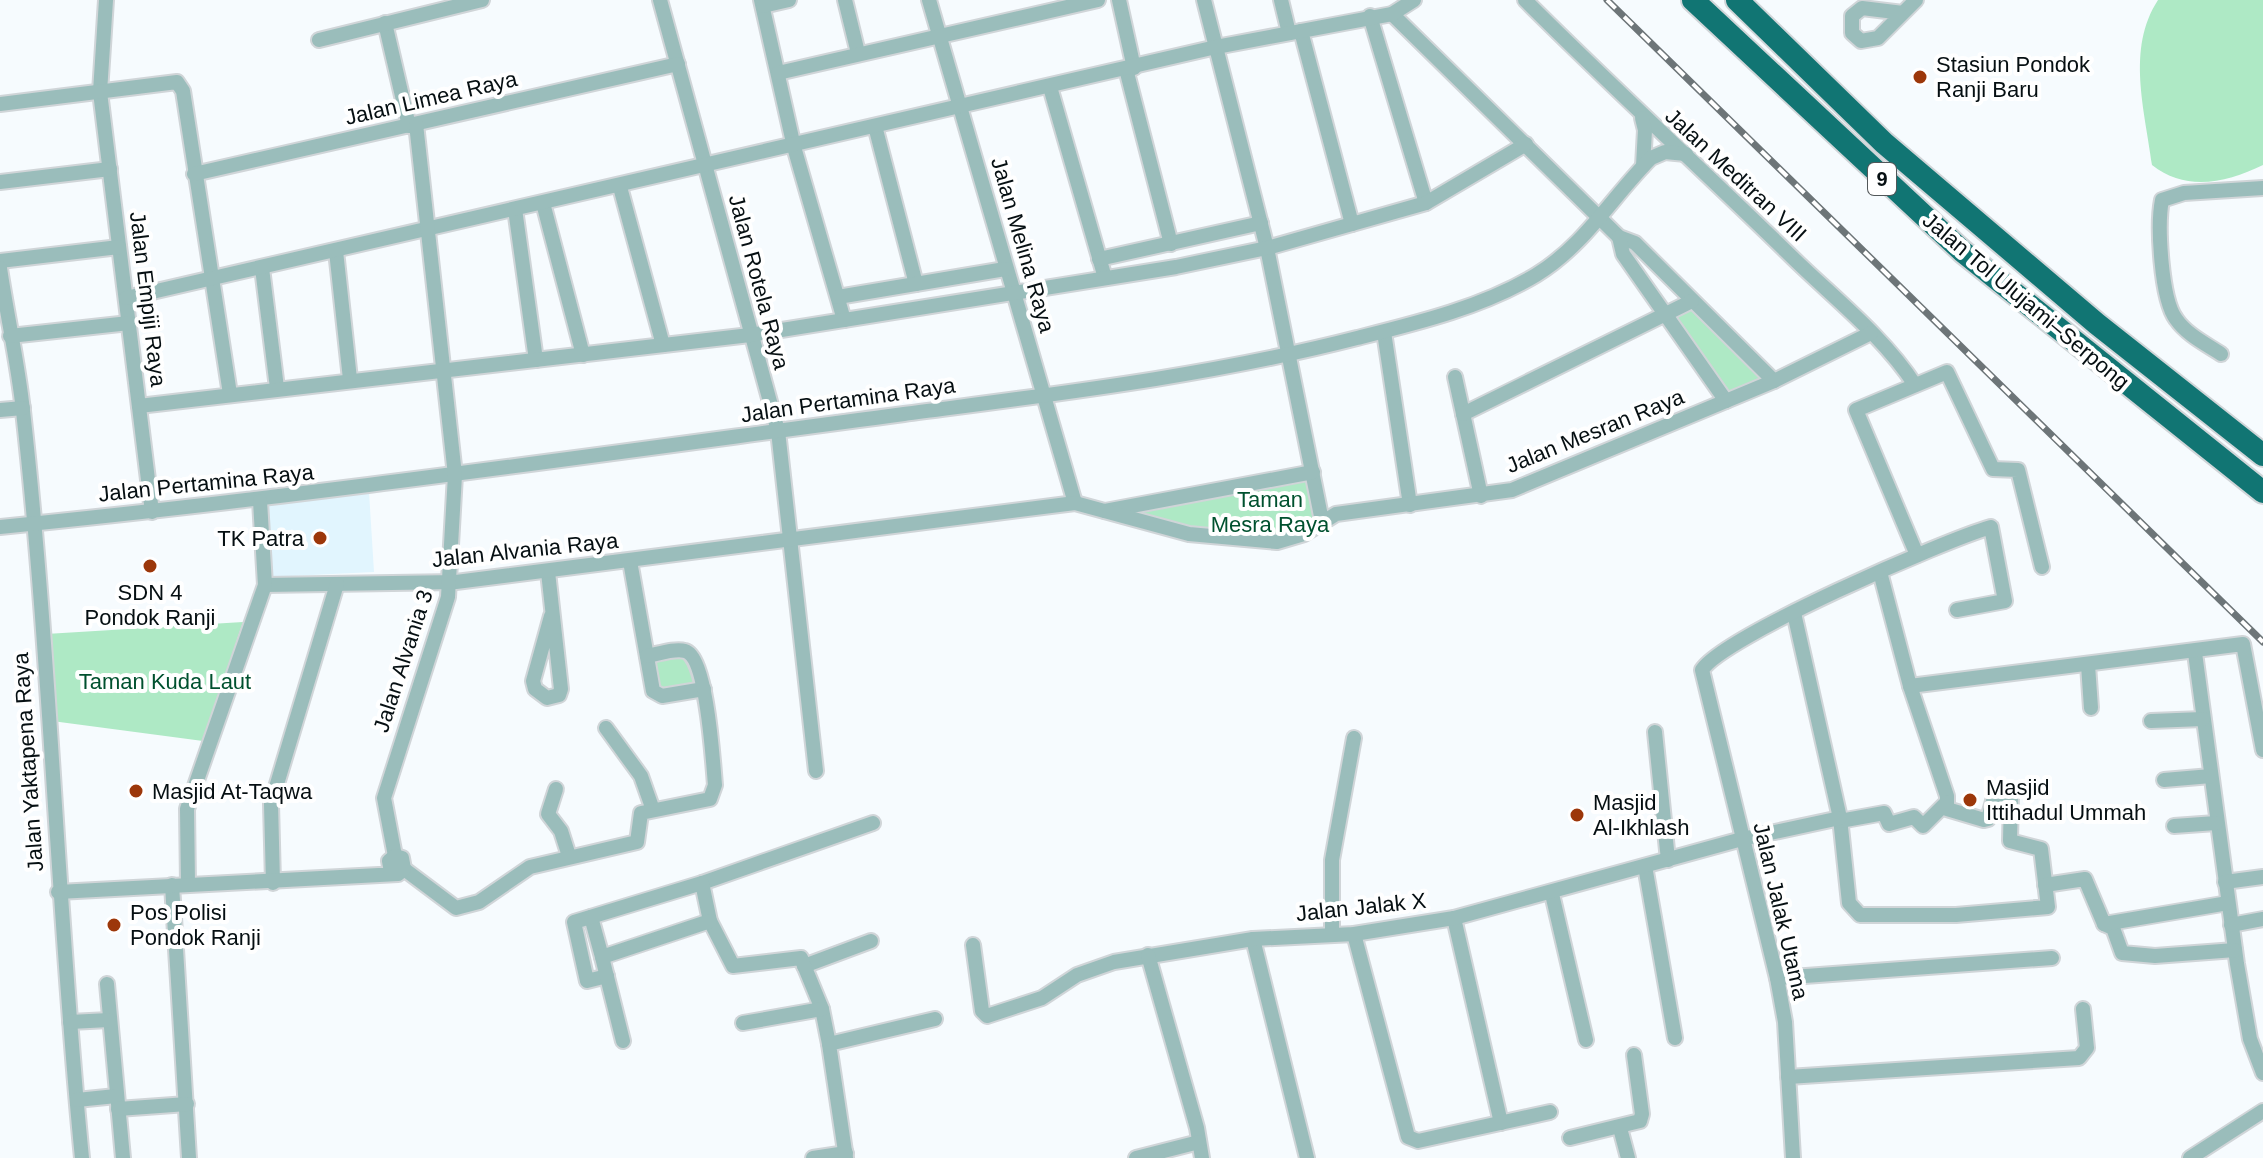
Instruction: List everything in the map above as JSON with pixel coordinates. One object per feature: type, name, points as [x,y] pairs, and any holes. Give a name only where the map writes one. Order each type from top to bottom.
[{"type":"highway","name":"Jalan Tol Ulujami–Serpong","points":[[1693,0],[1963,252],[2263,492]]},
{"type":"highway","name":"Jalan Tol Ulujami–Serpong","points":[[1737,0],[1884,143],[2097,324],[2263,455]]},
{"type":"street","name":"Jalan Empiji Raya","points":[[106,0],[100,92],[152,512]]},
{"type":"street","points":[[319,40],[482,0]]},
{"type":"street","name":"Jalan Rotela Raya","points":[[660,0],[778,431],[816,771]]},
{"type":"street","points":[[789,0],[762,3],[794,147],[844,320]]},
{"type":"street","points":[[845,0],[858,53]]},
{"type":"street","name":"Jalan Melina Raya","points":[[929,0],[942,34],[1005,269],[1075,503]]},
{"type":"street","points":[[778,73],[1046,6],[1098,0]]},
{"type":"street","points":[[1119,0],[1130,69],[1171,244]]},
{"type":"street","points":[[1204,0],[1267,248],[1322,521]]},
{"type":"street","points":[[1281,0],[1295,32],[1352,224]]},
{"type":"street","points":[[126,298],[794,147],[1216,47],[1392,14],[1414,0]]},
{"type":"street","name":"Jalan Meditran VIII","points":[[1525,0],[1642,118],[1686,154],[1871,333],[1915,385]]},
{"type":"street","points":[[1903,13],[1862,8],[1852,16],[1852,33],[1867,43],[1882,34],[1903,13],[1916,0]]},
{"type":"street","points":[[1874,8],[1885,22],[1882,34]]},
{"type":"street","points":[[1392,14],[1619,237],[1635,243],[1774,381]]},
{"type":"street","points":[[1370,16],[1426,203]]},
{"type":"street","name":"Jalan Alvania 3","points":[[385,23],[413,125],[455,475],[450,583],[383,805],[395,856],[402,858],[398,871]]},
{"type":"street","name":"Jalan Limea Raya","points":[[194,174],[678,64]]},
{"type":"street","points":[[0,104],[177,82],[183,91],[230,394]]},
{"type":"street","points":[[1050,87],[1105,278]]},
{"type":"street","points":[[1642,118],[1645,130],[1643,166]]},
{"type":"street","points":[[875,126],[916,284]]},
{"type":"street","points":[[139,406],[350,379],[443,372],[750,335],[1222,258],[1426,203],[1526,144]]},
{"type":"street","points":[[1643,166],[1665,152],[1686,154]]},
{"type":"street","name":"Jalan Pertamina Raya","points":[[0,527],[260,501],[1044,396],[1291,355],[1384,332],[1491,298],[1535,275],[1571,250],[1601,219],[1643,166]]},
{"type":"street","points":[[0,182],[110,169]]},
{"type":"street","points":[[620,187],[663,345]]},
{"type":"street","points":[[2221,354],[2174,318],[2159,225],[2162,200],[2184,193],[2263,188]]},
{"type":"street","points":[[543,203],[583,355]]},
{"type":"street","points":[[515,209],[536,360]]},
{"type":"street","points":[[1099,259],[1261,223]]},
{"type":"street","points":[[1216,232],[1222,258]]},
{"type":"street","points":[[1619,237],[1623,254],[1726,401]]},
{"type":"street","points":[[0,261],[119,247]]},
{"type":"street","points":[[336,251],[350,379]]},
{"type":"street","name":"Jalan Yaktapena Raya","points":[[0,268],[23,408],[34,524],[58,892],[82,1158]]},
{"type":"street","points":[[262,268],[277,388]]},
{"type":"street","points":[[838,297],[1005,269]]},
{"type":"street","points":[[1463,414],[1692,301]]},
{"type":"street","points":[[10,336],[129,323]]},
{"type":"street","points":[[1384,332],[1410,505]]},
{"type":"street","name":"Jalan Mesran Raya","points":[[1075,503],[1189,534],[1261,542],[1292,539],[1336,514],[1512,490],[1774,381],[1871,333]]},
{"type":"street","points":[[1917,555],[1856,410],[1949,373],[1993,469],[2018,470],[2042,567]]},
{"type":"street","points":[[1455,377],[1481,496]]},
{"type":"street","points":[[0,410],[23,408]]},
{"type":"street","points":[[1101,511],[1313,472]]},
{"type":"street","points":[[188,884],[187,809],[265,585],[260,501]]},
{"type":"street","name":"Jalan Alvania Raya","points":[[265,585],[450,583],[1075,503]]},
{"type":"street","points":[[1880,572],[1947,809],[1984,820],[1988,819],[1995,794],[2011,796],[2010,841],[2041,849],[2048,907],[1956,915],[1860,915],[1849,903],[1840,820],[1794,613],[1880,572],[1917,555],[1992,528],[2005,601],[1957,610]]},
{"type":"street","points":[[630,561],[656,695],[704,689]]},
{"type":"street","points":[[548,572],[561,689],[559,695],[547,698],[535,689],[533,681],[551,616]]},
{"type":"street","points":[[273,883],[271,804],[337,584]]},
{"type":"street","name":"Jalan Jalak Utama","points":[[1793,1158],[1777,978],[1702,670],[1707,662],[1736,641],[1794,613]]},
{"type":"street","points":[[1910,686],[2245,646],[2263,750]]},
{"type":"street","points":[[58,892],[188,884],[273,883],[398,871],[456,908],[479,902],[530,867],[637,842],[641,813],[710,799],[715,785],[704,689],[697,665],[688,652],[647,656]]},
{"type":"street","points":[[2195,653],[2235,950],[2250,1039],[2263,1073]]},
{"type":"street","points":[[2088,665],[2091,708]]},
{"type":"street","points":[[2151,721],[2203,719]]},
{"type":"street","points":[[606,728],[641,776],[653,810]]},
{"type":"street","points":[[1655,732],[1668,860]]},
{"type":"street","points":[[1332,934],[1332,860],[1354,738]]},
{"type":"street","points":[[2164,780],[2211,776]]},
{"type":"street","points":[[556,789],[548,814],[561,831],[569,856]]},
{"type":"street","name":"Jalan Jalak X","points":[[973,945],[982,1011],[987,1016],[1042,998],[1093,968],[1148,955],[1253,939],[1354,934],[1454,918],[1552,894],[1742,839],[1840,820],[1884,813],[1889,824],[1914,817],[1923,826],[1945,795]]},
{"type":"street","points":[[607,976],[587,981],[574,925],[873,823]]},
{"type":"street","points":[[2174,826],[2216,823]]},
{"type":"street","points":[[1645,866],[1675,1038]]},
{"type":"street","points":[[2225,882],[2263,877]]},
{"type":"street","points":[[2045,885],[2085,879],[2104,924],[2113,928],[2122,953],[2155,956],[2235,950]]},
{"type":"street","points":[[702,883],[710,921],[733,966],[801,958],[822,1009],[846,1155],[813,1158]]},
{"type":"street","points":[[172,885],[189,1158]]},
{"type":"street","points":[[1552,894],[1586,1040]]},
{"type":"street","points":[[2104,924],[2228,903]]},
{"type":"street","points":[[591,917],[623,1041]]},
{"type":"street","points":[[1454,918],[1501,1123]]},
{"type":"street","points":[[2231,925],[2263,919]]},
{"type":"street","points":[[602,957],[710,921]]},
{"type":"street","points":[[1354,934],[1408,1137],[1418,1141],[1550,1112]]},
{"type":"street","points":[[1253,939],[1307,1158]]},
{"type":"street","points":[[804,966],[871,941]]},
{"type":"street","points":[[1148,955],[1202,1158]]},
{"type":"street","points":[[1777,978],[2052,958]]},
{"type":"street","points":[[107,984],[123,1158]]},
{"type":"street","points":[[743,1023],[822,1009]]},
{"type":"street","points":[[1788,1077],[2079,1058],[2087,1048],[2083,1009]]},
{"type":"street","points":[[829,1044],[935,1019]]},
{"type":"street","points":[[70,1022],[109,1020]]},
{"type":"street","points":[[1570,1138],[1620,1128],[1642,1118],[1634,1055]]},
{"type":"street","points":[[77,1100],[187,1104]]},
{"type":"street","points":[[2190,1158],[2263,1111]]},
{"type":"street","points":[[1620,1128],[1628,1158]]},
{"type":"street","points":[[1136,1158],[1199,1142]]},
{"type":"shaded area","name":"TK Patra","points":[[369,492],[374,572],[270,577],[267,504]]},
{"type":"green space","points":[[2158,0],[2263,0],[2263,165],[2221,180],[2192,182],[2178,179],[2152,165],[2142,102],[2140,59],[2148,19]]},
{"type":"green space","points":[[1691,307],[1770,381],[1727,397],[1673,316]]},
{"type":"green space","name":"Taman Mesra Raya","points":[[1313,472],[1318,523],[1261,542],[1101,511]]},
{"type":"green space","name":"Taman Kuda Laut","points":[[243,622],[203,741],[52,721],[46,634]]},
{"type":"green space","points":[[692,655],[705,698],[653,691],[647,656]]},
{"type":"railway","points":[[1607,0],[2263,642]]},
{"type":"place","name":"Stasiun Pondok Ranji Baru","points":[[1920,77]]},
{"type":"place","name":"TK Patra","points":[[320,538]]},
{"type":"place","name":"SDN 4 Pondok Ranji","points":[[150,566]]},
{"type":"place","name":"Masjid At-Taqwa","points":[[136,791]]},
{"type":"place","name":"Masjid Ittihadul Ummah","points":[[1970,800]]},
{"type":"place","name":"Masjid Al-Ikhlash","points":[[1577,815]]},
{"type":"place","name":"Pos Polisi Pondok Ranji","points":[[114,925]]}]
